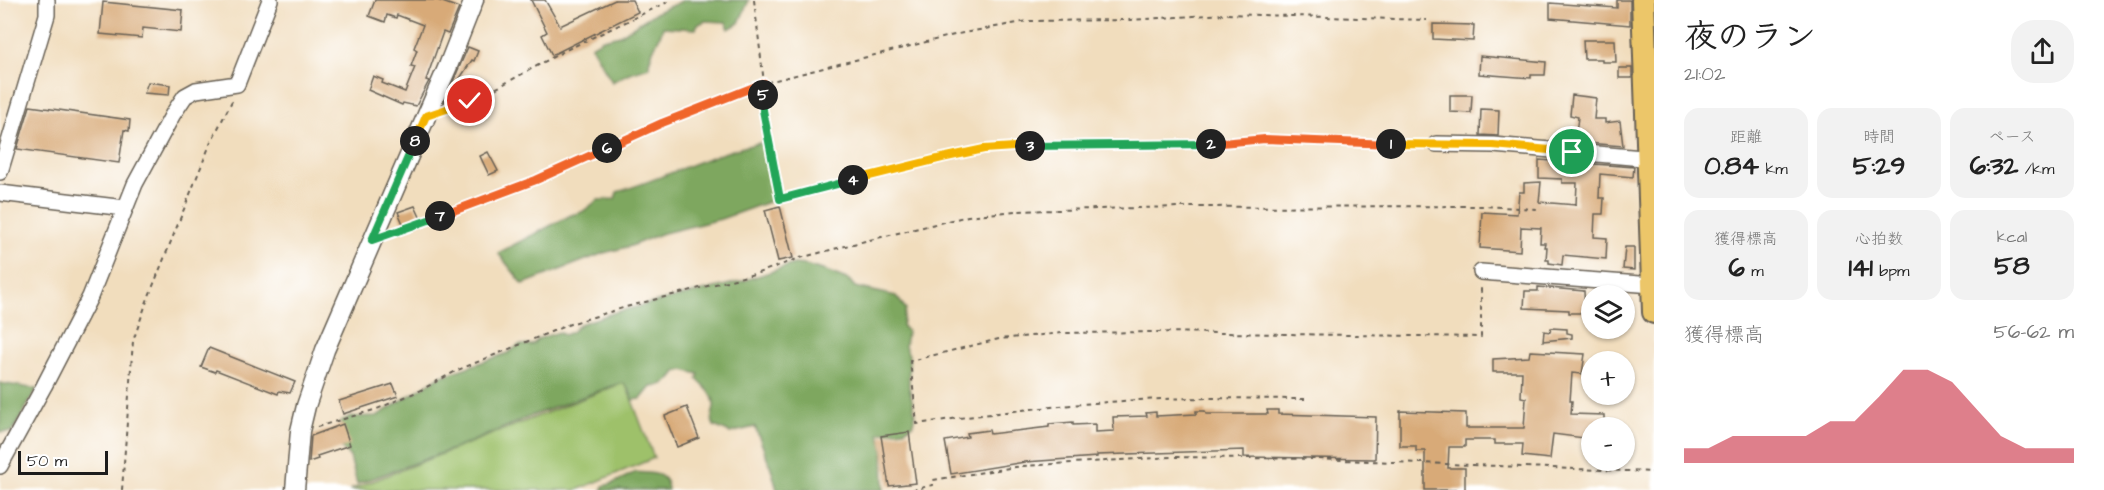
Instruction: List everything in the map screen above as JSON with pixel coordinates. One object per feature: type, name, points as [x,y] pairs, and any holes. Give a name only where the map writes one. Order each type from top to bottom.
[{"type":"main road","points":[[1643,0],[1652,159],[1654,312]]},
{"type":"street","points":[[0,172],[47,15],[47,0]]},
{"type":"street","points":[[0,466],[90,297],[125,208],[153,149],[185,96],[196,90],[237,84],[270,0]]},
{"type":"street","points":[[296,490],[300,431],[325,350],[474,0]]},
{"type":"street","points":[[1436,144],[1493,145],[1652,159]]},
{"type":"street","points":[[0,193],[125,208]]},
{"type":"street","points":[[1481,272],[1653,285]]},
{"type":"path","points":[[426,116],[477,98],[564,51],[672,0]]},
{"type":"path","points":[[754,0],[764,83],[763,110],[780,199],[984,149],[1047,145],[1214,144],[1265,139],[1436,144]]},
{"type":"path","points":[[372,240],[536,180],[662,123],[764,83],[958,34],[1028,21],[1129,20],[1226,14],[1427,20]]},
{"type":"path","points":[[122,490],[133,341],[211,142],[237,92],[237,84]]},
{"type":"path","points":[[329,422],[377,409],[419,391],[458,370],[570,324],[626,307],[759,273],[800,258],[968,216],[1015,211],[1180,207],[1483,206],[1538,209]]},
{"type":"path","points":[[1305,399],[1165,399],[1107,402],[1026,409],[917,424],[910,362],[999,339],[1063,333],[1157,332],[1482,337],[1481,272]]},
{"type":"path","points":[[912,490],[933,485],[933,480],[1022,466],[1173,457],[1316,459],[1654,472]]},
{"type":"green space","points":[[684,0],[749,0],[739,23],[729,29],[726,22],[705,21],[697,25],[696,29],[663,27],[650,57],[649,67],[612,82],[591,46],[603,39],[620,35],[655,13]]},
{"type":"green space","points":[[765,142],[774,200],[721,219],[660,234],[523,284],[498,253],[571,215],[582,212],[598,200],[615,199],[617,192],[708,158]]},
{"type":"green space","points":[[794,264],[826,271],[849,280],[855,287],[896,296],[906,309],[902,325],[907,331],[905,346],[909,355],[909,387],[915,413],[913,425],[904,430],[879,433],[883,446],[884,490],[777,490],[755,427],[730,433],[714,426],[712,396],[697,379],[699,374],[683,370],[676,372],[665,383],[651,387],[641,399],[632,400],[630,391],[623,383],[618,384],[531,416],[464,445],[357,484],[350,457],[342,448],[341,421],[350,417],[377,416],[439,377],[508,353],[519,345],[532,345],[538,339],[559,332],[564,335],[572,332],[580,324],[616,312],[743,281]]},
{"type":"green space","points":[[625,382],[654,458],[577,490],[350,490]]},
{"type":"green space","points":[[0,383],[37,389],[12,432],[0,432]]},
{"type":"green space","points":[[636,472],[661,476],[665,479],[668,490],[602,490],[603,486]]},
{"type":"building","points":[[375,0],[437,0],[459,8],[448,34],[443,32],[426,80],[429,81],[416,106],[403,103],[402,105],[368,90],[373,76],[383,80],[382,83],[405,92],[415,67],[411,66],[417,50],[414,48],[423,25],[397,15],[396,18],[387,15],[385,22],[369,16]]},
{"type":"building","points":[[531,0],[545,0],[560,26],[615,0],[632,0],[638,12],[552,55],[542,35],[547,32]]},
{"type":"building","points":[[1617,0],[1630,0],[1630,25],[1550,18],[1550,3],[1617,8]]},
{"type":"building","points":[[103,2],[183,10],[181,32],[143,28],[142,38],[100,34]]},
{"type":"building","points":[[1433,24],[1474,25],[1473,41],[1433,39]]},
{"type":"building","points":[[1583,40],[1615,40],[1616,62],[1584,59]]},
{"type":"building","points":[[468,47],[478,51],[474,61],[472,60],[455,86],[452,84]]},
{"type":"building","points":[[1480,56],[1546,62],[1545,75],[1531,75],[1531,78],[1479,74]]},
{"type":"building","points":[[1619,68],[1632,68],[1632,78],[1619,78]]},
{"type":"building","points":[[148,82],[170,85],[169,95],[144,93]]},
{"type":"building","points":[[462,89],[466,98],[458,101],[465,116],[446,106],[442,108],[447,96]]},
{"type":"building","points":[[1450,95],[1472,95],[1471,113],[1450,112]]},
{"type":"building","points":[[1572,95],[1596,98],[1594,119],[1605,119],[1605,123],[1620,121],[1623,146],[1575,142],[1578,117],[1570,115]]},
{"type":"building","points":[[30,106],[130,120],[129,131],[124,130],[119,163],[17,149]]},
{"type":"building","points":[[1481,109],[1499,110],[1498,136],[1480,135]]},
{"type":"building","points":[[488,152],[498,171],[489,175],[480,156]]},
{"type":"building","points":[[1539,160],[1634,167],[1633,177],[1600,174],[1599,198],[1604,198],[1603,214],[1595,214],[1594,237],[1607,238],[1606,259],[1563,255],[1562,265],[1549,263],[1549,260],[1546,260],[1547,247],[1544,247],[1545,243],[1540,243],[1541,228],[1521,227],[1520,251],[1480,248],[1482,212],[1517,214],[1519,192],[1524,192],[1524,183],[1541,182],[1539,202],[1576,205],[1577,183],[1562,183],[1562,179],[1539,178]]},
{"type":"building","points":[[415,206],[421,219],[404,226],[398,212]]},
{"type":"building","points":[[780,206],[793,258],[778,261],[765,210]]},
{"type":"building","points":[[1625,247],[1634,247],[1634,270],[1623,269]]},
{"type":"building","points":[[1538,287],[1581,291],[1581,313],[1569,313],[1569,310],[1524,308],[1525,291],[1538,291]]},
{"type":"building","points":[[1551,328],[1567,329],[1567,333],[1572,334],[1572,338],[1543,341],[1544,331],[1550,332]]},
{"type":"building","points":[[209,348],[295,382],[290,393],[279,391],[278,394],[216,370],[215,372],[201,367]]},
{"type":"building","points":[[1530,351],[1581,354],[1581,374],[1572,373],[1571,414],[1604,415],[1604,417],[1581,417],[1581,438],[1553,434],[1550,459],[1522,456],[1523,444],[1495,444],[1495,440],[1465,440],[1465,447],[1449,447],[1448,468],[1465,468],[1465,490],[1425,490],[1425,451],[1416,451],[1416,446],[1400,446],[1400,411],[1466,413],[1466,428],[1524,428],[1526,398],[1521,397],[1522,372],[1493,372],[1493,359],[1529,357]]},
{"type":"building","points":[[393,384],[398,396],[343,414],[339,401]]},
{"type":"building","points":[[687,407],[699,438],[677,447],[665,416]]},
{"type":"building","points":[[1267,410],[1278,410],[1278,414],[1376,417],[1375,459],[1244,457],[1244,450],[1097,455],[1097,457],[1025,462],[951,474],[945,441],[968,437],[967,433],[989,430],[990,434],[1073,422],[1073,425],[1095,424],[1095,432],[1114,431],[1113,417],[1147,416],[1146,413],[1156,412],[1156,416],[1196,414],[1196,411],[1205,411],[1206,414],[1268,414]]},
{"type":"building","points":[[343,424],[350,445],[317,456],[318,459],[309,462],[311,436]]},
{"type":"building","points":[[909,432],[916,483],[889,486],[881,436]]},
{"type":"route","points":[[470,101],[426,116],[372,240],[536,180],[662,123],[764,83],[763,110],[780,199],[984,149],[1047,145],[1214,144],[1265,139],[1493,145],[1572,152]]}]
